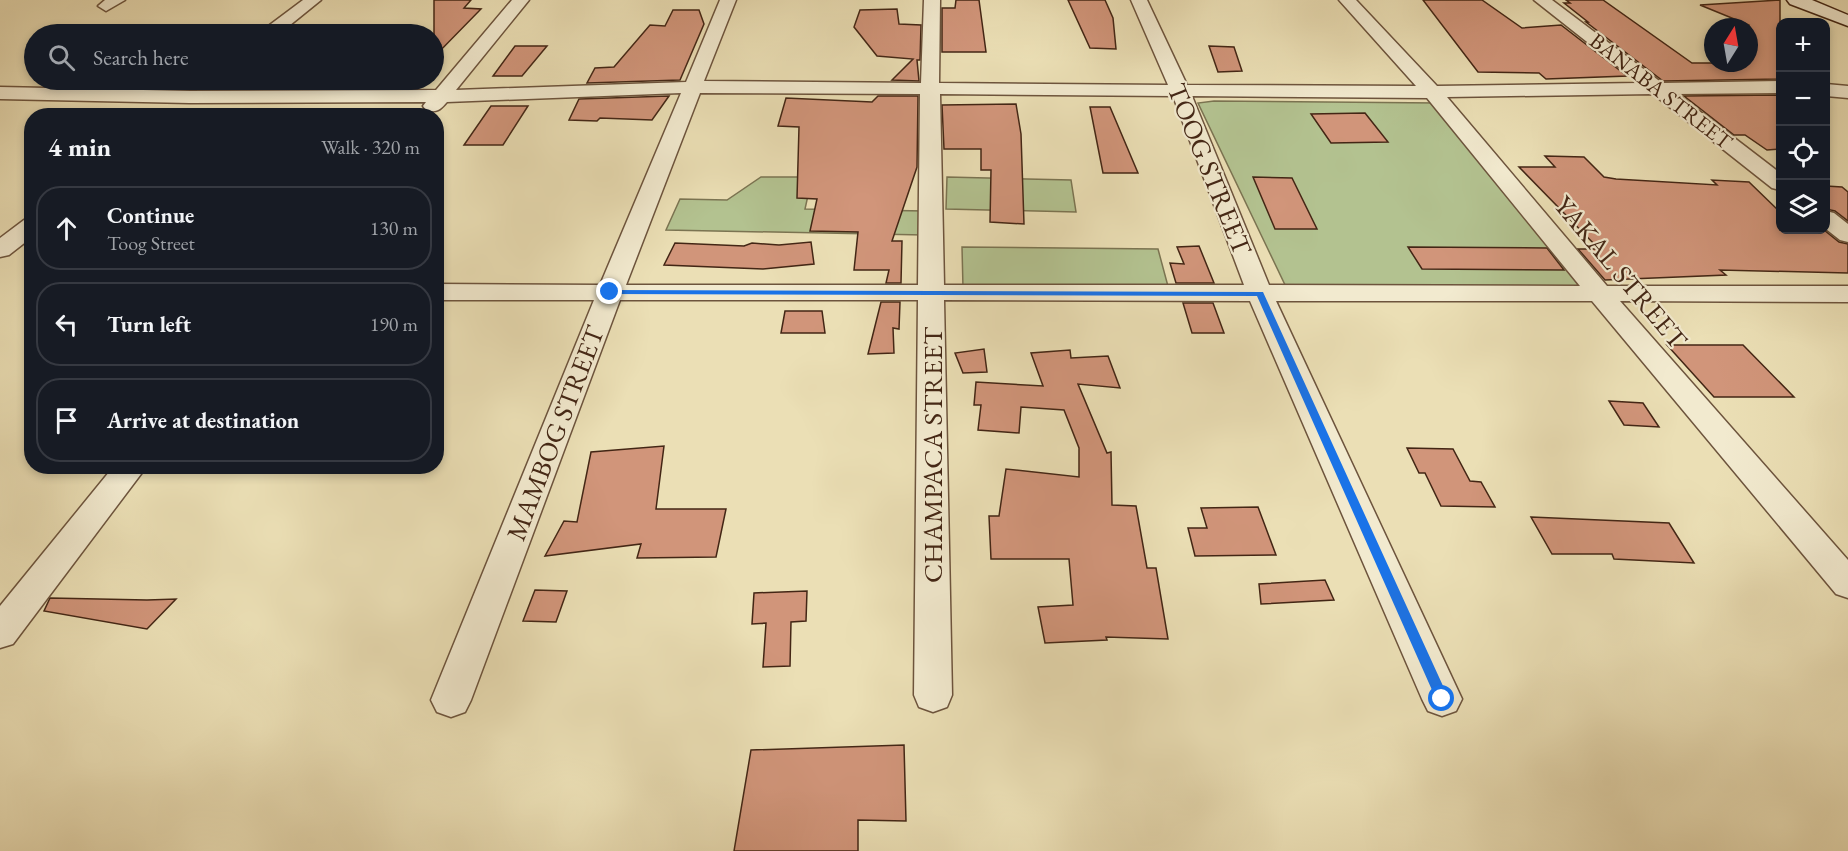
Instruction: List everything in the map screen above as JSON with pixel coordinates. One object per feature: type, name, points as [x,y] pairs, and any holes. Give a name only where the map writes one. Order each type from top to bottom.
[{"type":"street","points":[[282,24],[313,0]]},
{"type":"street","points":[[432,108],[521,0]]},
{"type":"street","name":"MAMBOG STREET","points":[[451,699],[691,87],[728,0]]},
{"type":"street","name":"CHAMPACA STREET","points":[[932,0],[930,88],[933,695]]},
{"type":"street","name":"TOOG STREET","points":[[1139,0],[1180,90],[1260,294],[1442,699]]},
{"type":"street","name":"YAKAL STREET","points":[[1347,0],[1432,92],[1599,293],[1848,584]]},
{"type":"street","name":"BANABA STREET","points":[[1542,0],[1776,180]]},
{"type":"street","points":[[1796,0],[1848,21]]},
{"type":"street","points":[[0,93],[190,97],[442,96],[691,87],[1432,92],[1776,87]]},
{"type":"street","points":[[177,108],[199,90]]},
{"type":"street","points":[[1830,90],[1848,92]]},
{"type":"street","points":[[1830,221],[1848,235]]},
{"type":"street","points":[[0,250],[24,231]]},
{"type":"street","points":[[444,292],[1848,294]]},
{"type":"street","points":[[0,633],[126,474]]},
{"type":"green space","points":[[1214,101],[1438,103],[1590,288],[1287,289],[1198,103]]},
{"type":"green space","points":[[761,177],[812,177],[805,209],[925,211],[924,235],[666,230],[680,199],[727,200]]},
{"type":"green space","points":[[947,177],[1071,180],[1076,212],[946,209]]},
{"type":"green space","points":[[962,247],[1158,249],[1169,290],[963,288]]},
{"type":"building","points":[[434,0],[471,0],[464,8],[481,9],[444,47],[444,24],[434,24]]},
{"type":"building","points":[[956,0],[979,0],[986,52],[942,52],[942,8],[955,8]]},
{"type":"building","points":[[1068,0],[1105,0],[1113,18],[1116,49],[1090,48]]},
{"type":"building","points":[[1423,0],[1482,0],[1522,28],[1561,25],[1627,76],[1546,79],[1539,73],[1478,72]]},
{"type":"building","points":[[1566,0],[1603,0],[1692,63],[1704,63],[1704,72],[1758,72],[1758,18],[1732,18],[1700,5],[1780,0],[1780,18],[1776,18],[1776,79],[1663,81],[1564,3],[1570,3]]},
{"type":"building","points":[[897,9],[899,24],[921,25],[920,60],[917,60],[919,81],[892,80],[913,59],[877,56],[854,27],[860,10]]},
{"type":"building","points":[[673,10],[699,10],[704,24],[680,80],[587,83],[595,68],[614,67],[650,25],[665,26]]},
{"type":"building","points":[[515,46],[547,46],[522,76],[493,76]]},
{"type":"building","points":[[1209,46],[1234,47],[1242,71],[1218,72]]},
{"type":"building","points":[[1776,95],[1776,149],[1767,150],[1745,135],[1734,135],[1684,96]]},
{"type":"building","points":[[669,96],[652,120],[600,118],[597,121],[569,120],[579,99]]},
{"type":"building","points":[[878,96],[918,96],[917,167],[892,241],[902,241],[901,283],[886,283],[889,270],[854,270],[858,232],[810,231],[817,199],[797,198],[799,127],[778,126],[786,98],[872,102]]},
{"type":"building","points":[[1016,104],[1021,134],[1024,224],[990,222],[991,170],[981,170],[981,149],[944,149],[942,105]]},
{"type":"building","points":[[491,106],[528,106],[503,145],[464,145]]},
{"type":"building","points":[[1090,107],[1110,107],[1138,173],[1103,173]]},
{"type":"building","points":[[1365,113],[1388,142],[1331,143],[1311,114]]},
{"type":"building","points":[[1545,156],[1584,157],[1604,177],[1616,179],[1717,185],[1712,180],[1749,182],[1776,208],[1776,234],[1829,234],[1839,242],[1848,244],[1848,273],[1720,270],[1726,275],[1605,280],[1578,249],[1599,249],[1519,167],[1555,167]]},
{"type":"building","points":[[1253,177],[1292,178],[1317,229],[1275,229]]},
{"type":"building","points":[[1830,186],[1842,187],[1848,192],[1848,221],[1830,210]]},
{"type":"building","points":[[811,242],[814,264],[763,269],[664,265],[675,243],[744,246],[752,243],[779,245]]},
{"type":"building","points":[[1199,246],[1214,283],[1176,283],[1170,263],[1184,264],[1177,247]]},
{"type":"building","points":[[1408,247],[1547,248],[1564,270],[1422,269]]},
{"type":"building","points":[[881,302],[900,302],[899,329],[893,328],[894,353],[868,354]]},
{"type":"building","points":[[1183,303],[1213,303],[1224,333],[1192,333]]},
{"type":"building","points":[[785,311],[822,311],[825,333],[781,333]]},
{"type":"building","points":[[1667,345],[1743,345],[1794,397],[1714,397]]},
{"type":"building","points":[[984,349],[987,372],[963,373],[955,353]]},
{"type":"building","points":[[1070,350],[1071,358],[1108,356],[1120,388],[1078,384],[1107,453],[1111,452],[1112,505],[1136,506],[1147,568],[1156,568],[1168,639],[1106,637],[1107,640],[1045,643],[1038,607],[1073,605],[1069,559],[991,559],[989,516],[999,516],[1006,469],[1079,477],[1079,448],[1064,410],[1021,407],[1019,433],[978,430],[981,405],[974,405],[976,382],[1043,386],[1031,353]]},
{"type":"building","points":[[1609,401],[1643,403],[1659,427],[1624,425]]},
{"type":"building","points":[[664,446],[656,509],[726,509],[716,557],[637,558],[641,544],[545,556],[564,521],[577,522],[591,452]]},
{"type":"building","points":[[1407,448],[1453,449],[1470,481],[1481,482],[1495,507],[1441,506],[1425,473],[1419,473]]},
{"type":"building","points":[[1258,507],[1276,555],[1195,556],[1188,528],[1207,528],[1201,508]]},
{"type":"building","points":[[1531,517],[1669,523],[1694,563],[1614,559],[1612,554],[1552,554]]},
{"type":"building","points":[[1325,580],[1334,600],[1261,604],[1259,584]]},
{"type":"building","points":[[535,590],[567,591],[556,622],[523,621]]},
{"type":"building","points":[[807,591],[806,621],[791,622],[790,666],[763,667],[766,623],[752,624],[754,593]]},
{"type":"building","points":[[50,598],[176,599],[147,629],[44,611]]},
{"type":"building","points":[[904,745],[906,821],[858,820],[858,851],[734,851],[751,750]]},
{"type":"route","points":[[610,292],[932,291],[1260,294],[1442,699]]}]
